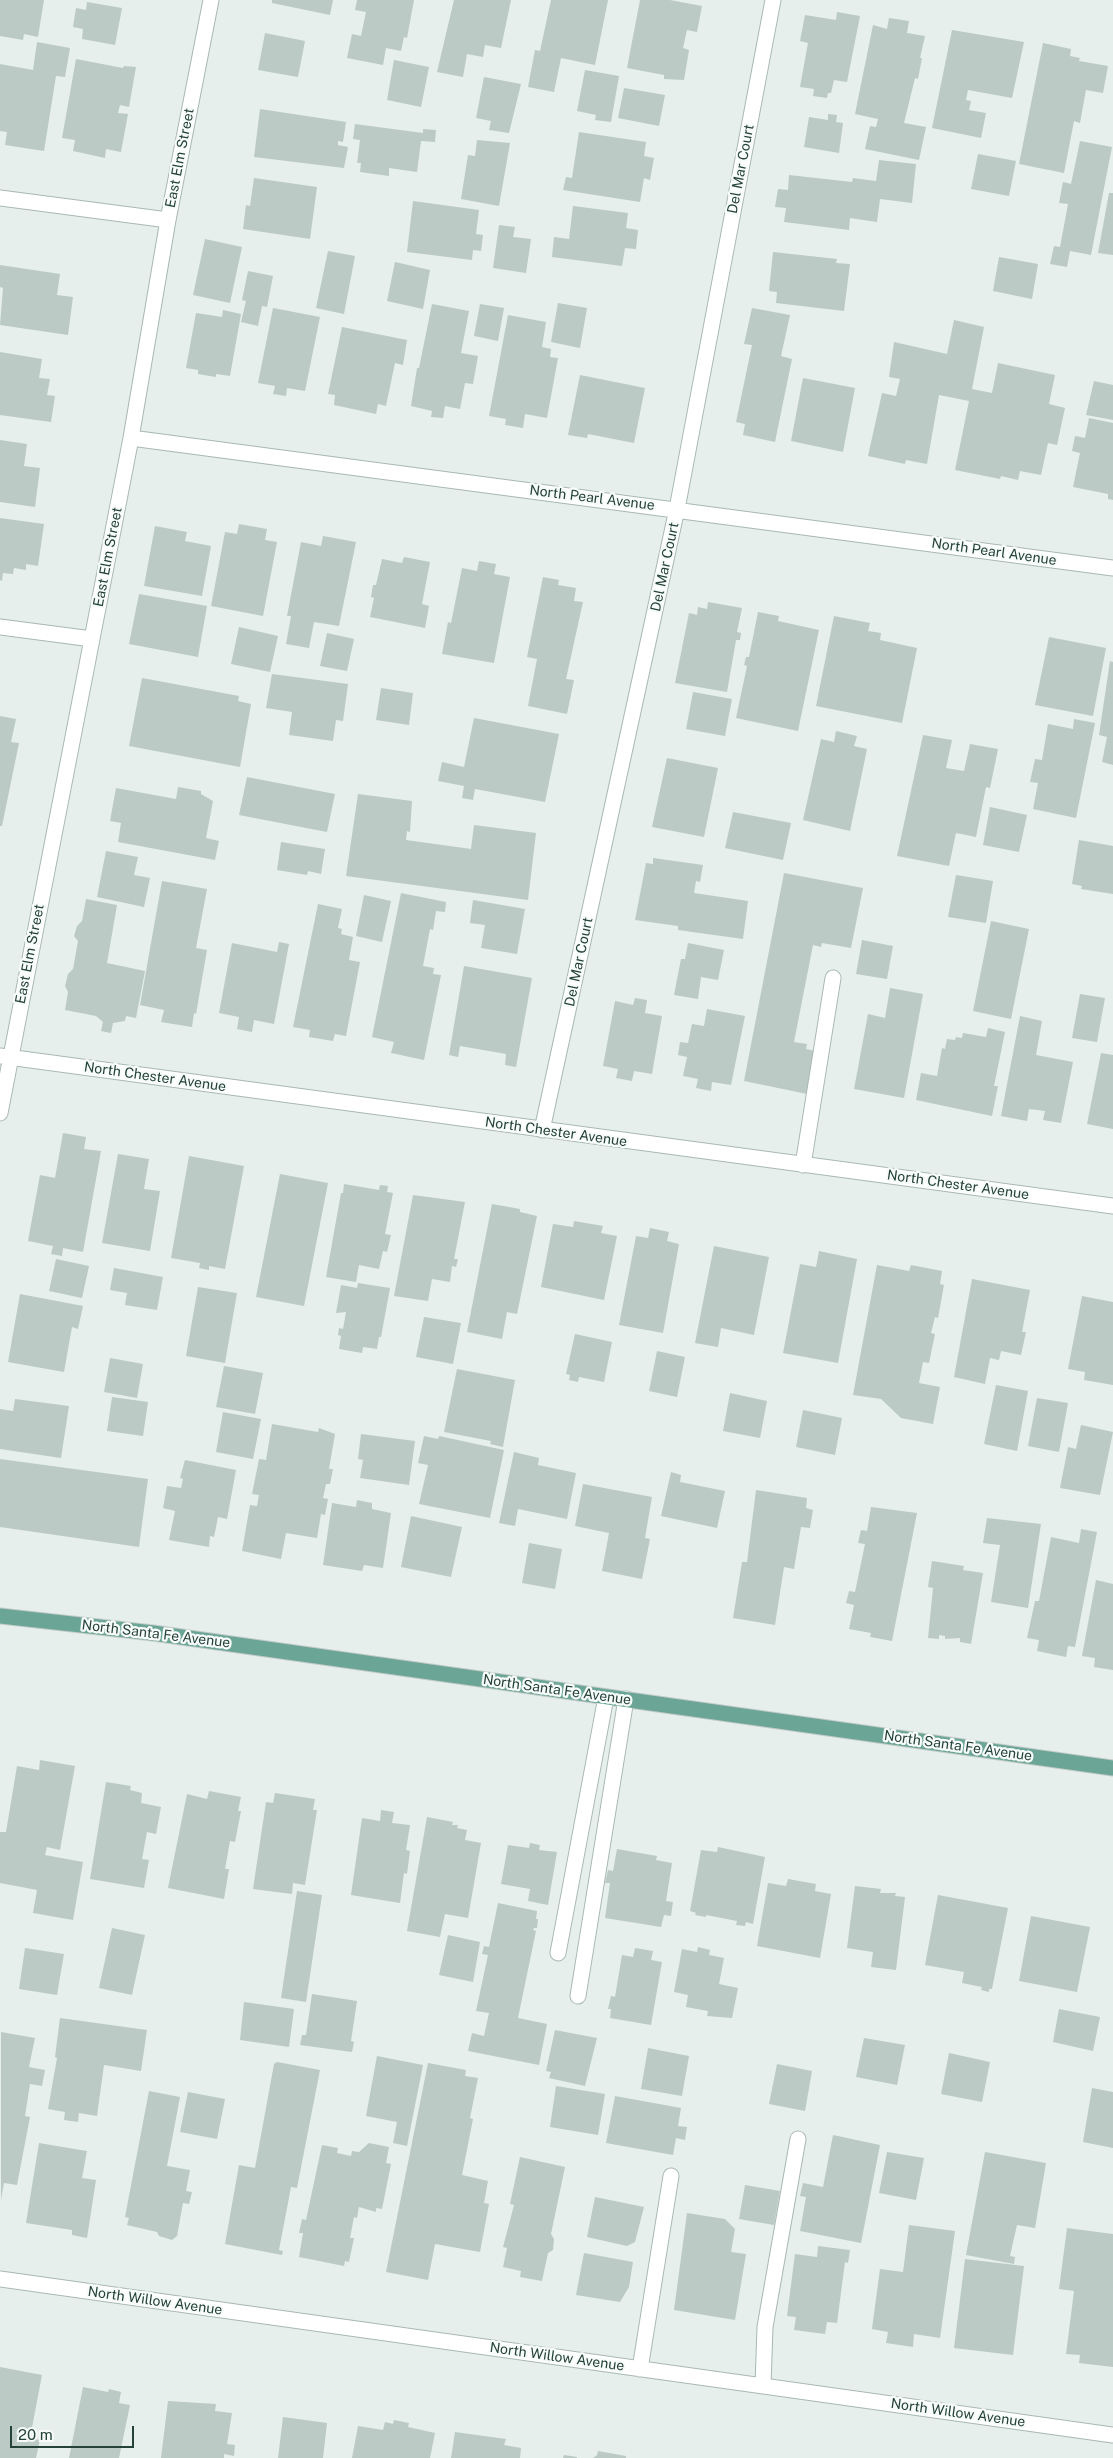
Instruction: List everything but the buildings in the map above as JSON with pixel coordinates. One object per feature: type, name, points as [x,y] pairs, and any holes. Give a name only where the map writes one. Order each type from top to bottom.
[{"type":"main road","name":"North Santa Fe Avenue","points":[[0,1616],[153,1633],[1113,1768]]},
{"type":"street","name":"East Elm Street","points":[[0,1113],[5,1056],[92,639],[131,438],[168,220],[211,0]]},
{"type":"street","name":"Del Mar Court","points":[[542,1130],[677,509],[773,0]]},
{"type":"street","points":[[0,198],[168,220]]},
{"type":"street","name":"North Pearl Avenue","points":[[131,438],[1113,568]]},
{"type":"street","points":[[0,626],[92,639]]},
{"type":"street","points":[[803,1165],[834,978]]},
{"type":"street","name":"North Chester Avenue","points":[[5,1056],[1113,1206]]},
{"type":"street","points":[[558,1953],[606,1697]]},
{"type":"street","points":[[578,1996],[626,1699]]},
{"type":"street","points":[[763,2386],[765,2327],[798,2139]]},
{"type":"street","points":[[640,2369],[671,2176]]},
{"type":"street","name":"North Willow Avenue","points":[[0,2279],[1113,2435]]}]
